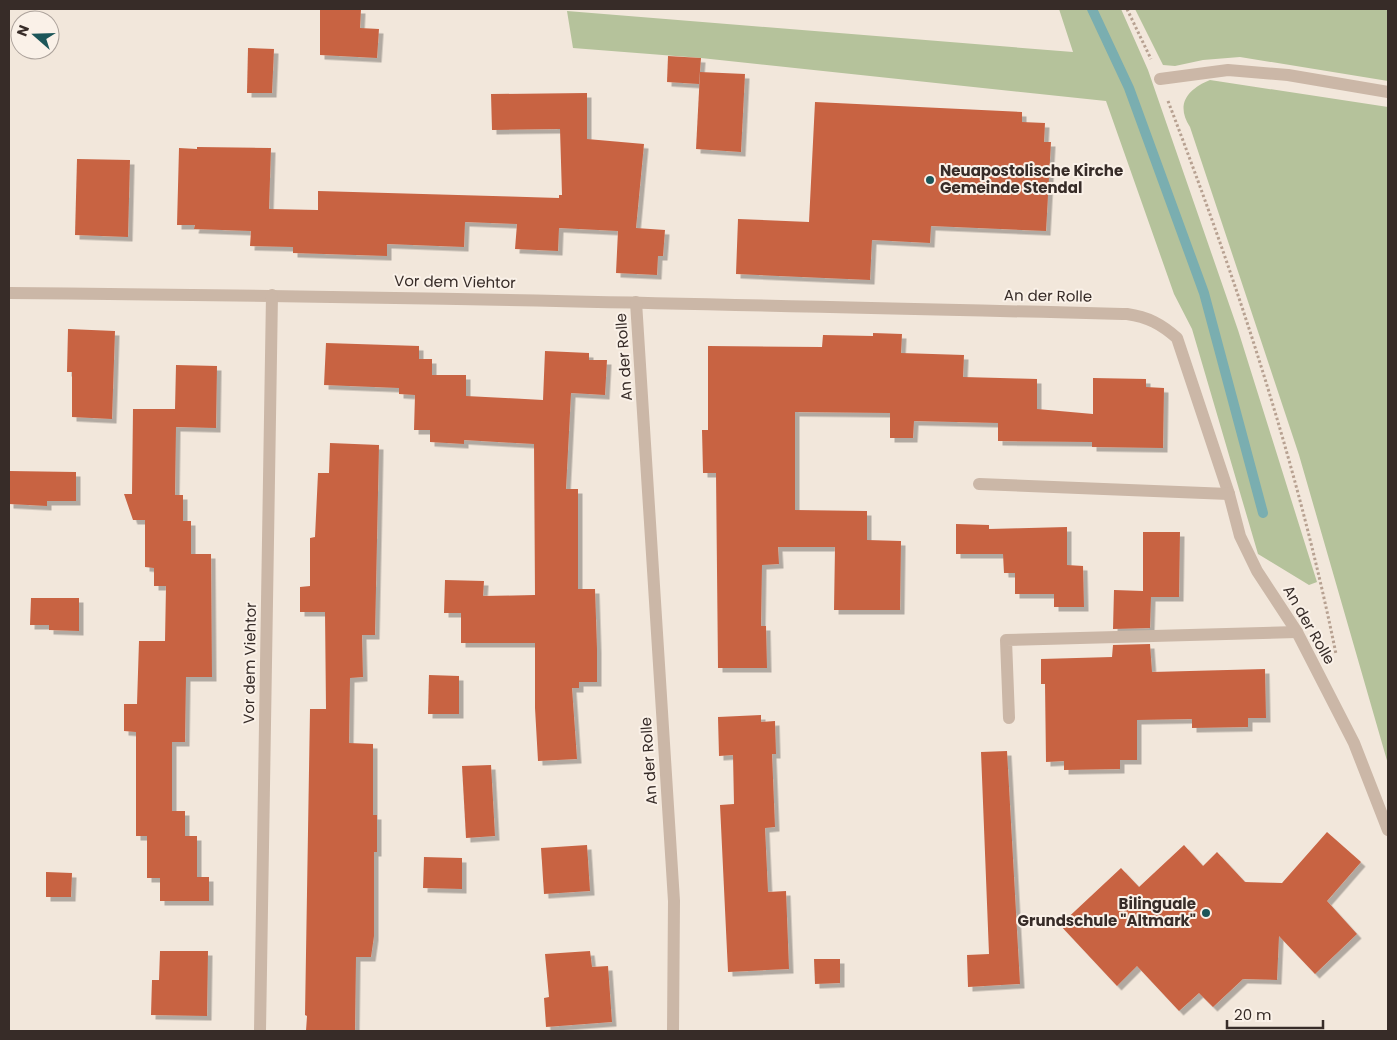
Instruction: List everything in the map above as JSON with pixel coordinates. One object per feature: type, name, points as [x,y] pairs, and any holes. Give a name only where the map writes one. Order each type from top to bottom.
[{"type":"street","points":[[1160,79],[1228,70],[1288,75],[1388,92]]},
{"type":"street","name":"Vor dem Viehtor","points":[[9,293],[272,295],[636,302]]},
{"type":"street","name":"Vor dem Viehtor","points":[[260,1031],[272,295]]},
{"type":"street","name":"An der Rolle","points":[[673,1031],[674,901],[636,302],[1127,314],[1146,317],[1160,323],[1177,338],[1229,494],[1240,536],[1257,571],[1297,632],[1354,743],[1388,830]]},
{"type":"street","points":[[979,484],[1229,494]]},
{"type":"street","points":[[1008,718],[1006,640],[1297,632]]},
{"type":"path","points":[[1127,9],[1160,79],[1215,224],[1287,457],[1320,576],[1337,660]]},
{"type":"green space","points":[[1059,9],[1121,9],[1148,70],[1238,330],[1317,582],[1309,585],[1258,554],[1192,329],[1174,294],[1106,101],[701,58],[573,48],[567,11],[1073,52]]},
{"type":"green space","points":[[1135,9],[1388,9],[1388,81],[1240,57],[1203,60],[1175,66],[1163,65]]},
{"type":"green space","points":[[1210,80],[1388,107],[1388,764],[1299,455],[1186,119],[1184,104],[1186,98],[1195,88]]},
{"type":"building","points":[[320,9],[361,9],[360,28],[379,29],[377,58],[320,55]]},
{"type":"building","points":[[248,48],[274,49],[272,93],[247,93]]},
{"type":"building","points":[[668,56],[701,58],[699,84],[667,82]]},
{"type":"building","points":[[700,72],[745,74],[741,152],[696,149]]},
{"type":"building","points":[[587,93],[587,139],[644,144],[636,228],[665,230],[663,256],[658,256],[657,275],[616,273],[618,231],[559,228],[558,251],[515,249],[517,224],[465,222],[464,247],[387,244],[387,256],[293,253],[293,247],[250,246],[251,231],[194,229],[195,225],[177,225],[179,148],[271,148],[269,209],[318,210],[318,191],[559,198],[559,195],[562,195],[560,129],[492,130],[491,94]]},
{"type":"building","name":"Neuapostolische Kirche Gemeinde Stendal","points":[[815,102],[1022,112],[1022,122],[1045,123],[1044,142],[1051,142],[1046,231],[931,226],[930,243],[872,240],[870,280],[736,274],[738,219],[809,222]]},
{"type":"building","points":[[77,159],[130,160],[128,237],[75,235]]},
{"type":"building","points":[[68,329],[115,331],[112,419],[72,417],[72,372],[67,372]]},
{"type":"building","points":[[873,333],[902,334],[901,353],[964,355],[963,377],[1037,379],[1037,409],[1093,414],[1093,378],[1146,379],[1146,387],[1164,388],[1163,448],[1092,447],[1092,442],[998,441],[998,423],[914,421],[913,438],[890,438],[890,413],[795,412],[795,510],[867,511],[867,540],[901,541],[900,610],[834,610],[835,547],[778,547],[779,564],[762,565],[761,626],[766,626],[767,668],[718,668],[716,473],[703,473],[702,430],[708,430],[708,346],[822,347],[823,335],[873,336]]},
{"type":"building","points":[[326,343],[419,346],[419,359],[432,359],[432,375],[466,375],[466,396],[543,400],[545,351],[589,353],[589,360],[607,360],[605,395],[571,393],[566,489],[578,489],[578,589],[595,589],[597,649],[597,682],[579,682],[579,688],[572,688],[577,759],[538,761],[535,708],[535,643],[461,643],[461,613],[444,613],[445,580],[484,581],[483,596],[535,595],[534,444],[464,440],[464,444],[430,442],[430,430],[414,430],[415,395],[399,394],[399,388],[324,385]]},
{"type":"building","points":[[176,365],[217,366],[216,428],[176,427],[175,495],[183,495],[183,521],[191,521],[191,554],[211,554],[212,677],[186,677],[185,742],[172,742],[172,811],[185,811],[185,836],[197,836],[197,877],[209,877],[209,901],[160,901],[160,878],[147,878],[147,836],[136,836],[136,732],[124,731],[124,704],[137,704],[139,641],[165,641],[166,586],[154,586],[154,568],[145,567],[145,520],[133,520],[124,494],[132,494],[133,409],[175,409]]},
{"type":"building","points":[[330,443],[379,445],[375,635],[362,635],[363,677],[350,678],[349,743],[373,744],[373,815],[377,815],[377,852],[374,852],[374,936],[371,957],[356,957],[355,1031],[306,1031],[307,1016],[305,1015],[310,709],[326,709],[325,612],[300,612],[300,587],[310,586],[310,538],[315,537],[318,473],[329,473]]},
{"type":"building","points":[[9,471],[76,472],[76,501],[47,501],[47,506],[9,504]]},
{"type":"building","points":[[956,524],[989,525],[989,529],[1067,527],[1067,565],[1083,566],[1084,607],[1054,607],[1054,594],[1015,594],[1015,573],[1004,573],[1003,554],[956,554]]},
{"type":"building","points":[[1143,532],[1180,532],[1179,597],[1151,597],[1150,628],[1113,629],[1114,590],[1143,591]]},
{"type":"building","points":[[31,598],[79,598],[79,631],[49,630],[49,625],[30,625]]},
{"type":"building","points":[[1150,644],[1152,672],[1265,669],[1266,718],[1248,718],[1248,727],[1192,728],[1192,719],[1137,720],[1137,760],[1120,760],[1120,769],[1064,770],[1064,761],[1046,762],[1045,684],[1041,684],[1041,659],[1112,657],[1113,645]]},
{"type":"building","points":[[429,675],[459,676],[459,714],[428,714]]},
{"type":"building","points":[[761,715],[761,722],[775,721],[776,754],[772,754],[775,827],[765,828],[768,892],[786,891],[789,969],[728,972],[720,805],[734,804],[733,755],[719,756],[718,717]]},
{"type":"building","points":[[1007,751],[1020,984],[968,987],[967,955],[989,954],[981,752]]},
{"type":"building","points":[[491,765],[495,836],[466,838],[462,766]]},
{"type":"building","points":[[1327,832],[1361,862],[1327,901],[1357,934],[1315,974],[1279,936],[1277,980],[1243,979],[1213,1007],[1199,993],[1179,1011],[1137,966],[1117,986],[1060,925],[1121,868],[1139,887],[1184,845],[1203,866],[1217,852],[1245,882],[1282,883]]},
{"type":"building","points":[[587,845],[590,891],[544,894],[541,848]]},
{"type":"building","points":[[424,857],[462,858],[462,889],[423,888]]},
{"type":"building","points":[[46,872],[72,873],[71,897],[46,897]]},
{"type":"building","points":[[160,951],[208,951],[207,1016],[151,1015],[152,980],[159,980]]},
{"type":"building","points":[[590,951],[592,967],[608,966],[612,1022],[546,1027],[544,998],[549,997],[545,954]]},
{"type":"building","points":[[814,959],[840,959],[840,983],[815,984]]},
{"type":"waterway","points":[[1092,9],[1129,88],[1204,293],[1263,513]]},
{"type":"place","name":"Neuapostolische Kirche Gemeinde Stendal","points":[[930,180]]},
{"type":"place","name":"Bilinguale Grundschule \"Altmark\"","points":[[1206,913]]}]
